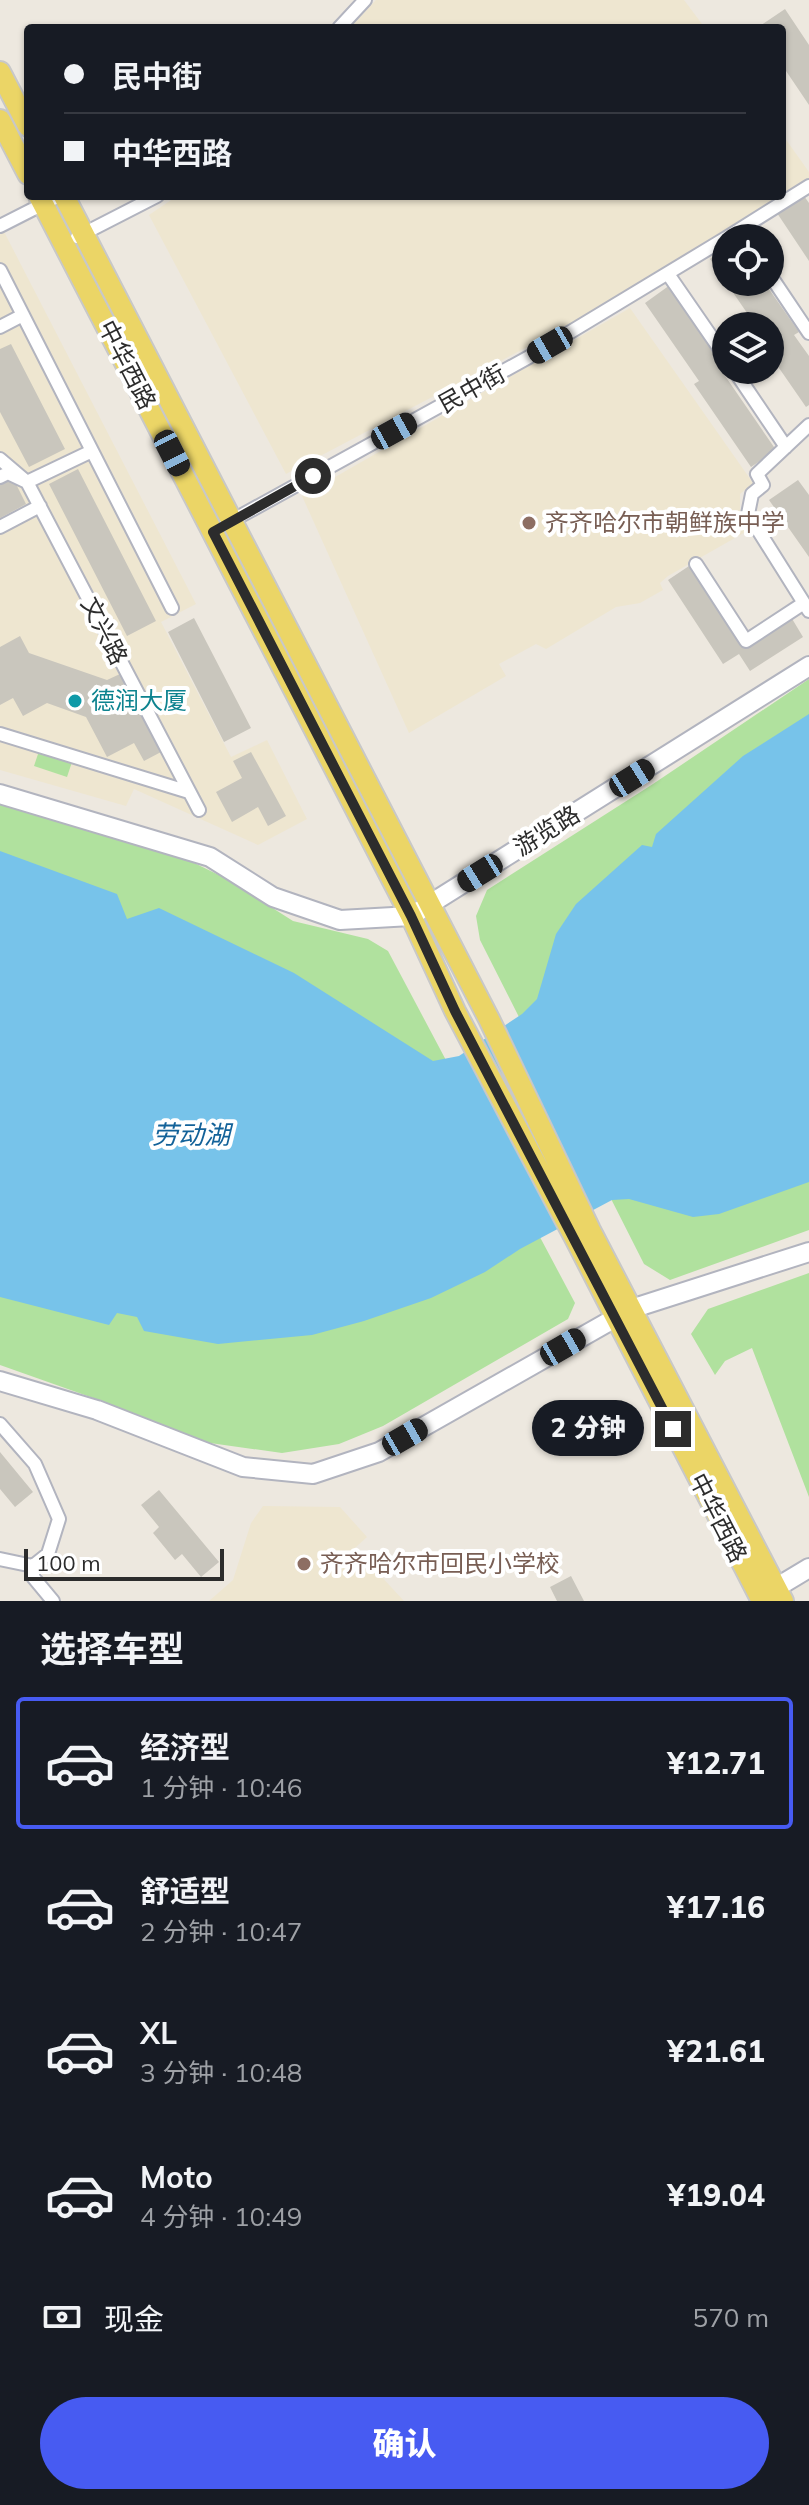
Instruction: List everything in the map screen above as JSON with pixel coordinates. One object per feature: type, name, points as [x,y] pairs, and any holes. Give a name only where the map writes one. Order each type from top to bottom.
[{"type":"main road","points":[[0,72],[24,118]]},
{"type":"main road","points":[[0,120],[24,166]]},
{"type":"main road","name":"中华西路","points":[[53,200],[64,243],[411,916],[455,1011],[583,1234],[767,1598]]},
{"type":"main road","name":"中华西路","points":[[54,200],[83,234],[489,1019],[583,1234]]},
{"type":"street","points":[[343,24],[365,0]]},
{"type":"street","name":"民中街","points":[[756,224],[809,186]]},
{"type":"street","points":[[0,226],[48,200]]},
{"type":"street","points":[[64,243],[149,200]]},
{"type":"street","name":"民中街","points":[[213,532],[529,357],[712,247]]},
{"type":"street","points":[[0,270],[172,608]]},
{"type":"street","points":[[668,274],[712,338]]},
{"type":"street","points":[[784,296],[809,333]]},
{"type":"street","points":[[0,327],[23,315]]},
{"type":"street","points":[[743,384],[786,447]]},
{"type":"street","points":[[696,564],[746,641],[807,607],[748,514],[752,494],[763,485],[757,474],[809,425]]},
{"type":"street","points":[[0,477],[8,473],[27,482],[92,451]]},
{"type":"street","name":"文兴路","points":[[0,459],[27,482],[199,810]]},
{"type":"street","points":[[0,527],[40,506]]},
{"type":"street","name":"游览路","points":[[0,794],[210,857],[273,897],[340,920],[411,916],[809,666]]},
{"type":"street","points":[[0,734],[189,792]]},
{"type":"street","points":[[0,1381],[97,1410],[243,1467],[313,1474],[379,1452],[623,1313],[809,1252]]},
{"type":"street","points":[[0,1424],[35,1464],[59,1519],[48,1554],[33,1566]]},
{"type":"street","points":[[0,1559],[33,1566]]},
{"type":"street","points":[[33,1566],[33,1577],[53,1601]]},
{"type":"street","points":[[767,1598],[809,1568]]},
{"type":"shaded area","points":[[376,0],[684,0],[702,24],[354,24]]},
{"type":"shaded area","points":[[786,140],[809,172],[809,178],[786,192]]},
{"type":"shaded area","points":[[171,200],[774,200],[735,224],[712,224],[712,238],[588,315],[286,474],[149,215]]},
{"type":"shaded area","points":[[0,224],[196,604],[161,622],[231,757],[267,740],[307,819],[258,845],[134,789],[126,806],[0,770]]},
{"type":"shaded area","name":"齐齐哈尔市朝鲜族中学","points":[[630,308],[753,483],[740,494],[740,515],[749,530],[668,576],[660,583],[663,590],[640,603],[616,607],[546,649],[536,644],[499,664],[506,676],[409,733],[302,496]]},
{"type":"shaded area","name":"齐齐哈尔市回民小学校","points":[[263,1506],[340,1507],[367,1537],[355,1548],[404,1601],[209,1601],[233,1580],[251,1523]]},
{"type":"green space","points":[[809,679],[809,1230],[670,1280],[644,1264],[480,940],[476,916],[487,890]]},
{"type":"green space","points":[[40,748],[73,759],[67,777],[34,766]]},
{"type":"green space","name":"劳动湖","points":[[0,801],[180,856],[225,878],[293,921],[368,939],[388,951],[575,1303],[568,1319],[383,1426],[339,1444],[282,1453],[210,1443],[0,1365]]},
{"type":"green space","points":[[809,1273],[809,1497],[752,1348],[725,1361],[715,1375],[691,1334],[708,1309]]},
{"type":"water","name":"劳动湖","points":[[809,714],[809,1182],[719,1214],[693,1217],[629,1199],[612,1200],[520,1249],[485,1272],[431,1298],[312,1335],[218,1344],[144,1331],[137,1317],[117,1313],[109,1325],[0,1297],[0,851],[117,894],[127,919],[159,908],[294,973],[433,1061],[459,1056],[522,1014],[537,999],[556,934],[576,904],[642,845],[652,847],[656,834],[743,756]]},
{"type":"building","points":[[785,9],[809,45],[809,105],[786,71],[786,24],[763,24]]},
{"type":"building","points":[[804,196],[809,203],[809,261],[777,213]]},
{"type":"building","points":[[670,285],[712,347],[712,384],[731,384],[776,450],[751,467],[694,384],[699,381],[645,303]]},
{"type":"building","points":[[735,296],[774,296],[799,332],[794,335],[809,356],[809,405],[806,407],[784,375],[784,312],[746,312]]},
{"type":"building","points":[[11,344],[65,449],[29,467],[0,412],[0,349]]},
{"type":"building","points":[[78,469],[156,621],[127,636],[49,484]]},
{"type":"building","points":[[13,478],[26,504],[0,518],[0,485]]},
{"type":"building","points":[[798,480],[809,495],[809,557],[769,500]]},
{"type":"building","points":[[689,566],[743,648],[791,617],[803,637],[750,671],[739,654],[723,664],[668,580]]},
{"type":"building","points":[[194,618],[251,728],[224,742],[168,632]]},
{"type":"building","name":"德润大厦","points":[[20,636],[29,653],[107,680],[120,674],[161,752],[144,761],[134,743],[107,757],[86,717],[47,703],[23,716],[13,698],[0,705],[0,647]]},
{"type":"building","points":[[251,752],[286,816],[268,826],[258,807],[232,822],[216,792],[242,778],[233,761]]},
{"type":"building","points":[[0,1452],[33,1492],[15,1507],[0,1489]]},
{"type":"building","points":[[159,1490],[219,1562],[201,1577],[182,1554],[175,1560],[153,1533],[159,1527],[141,1505]]},
{"type":"building","points":[[571,1576],[584,1601],[557,1601],[550,1587]]},
{"type":"place","name":"齐齐哈尔市朝鲜族中学","points":[[529,523]]},
{"type":"place","name":"德润大厦","points":[[75,701]]},
{"type":"place","name":"齐齐哈尔市回民小学校","points":[[304,1564]]},
{"type":"route","points":[[313,476],[213,532],[411,916],[455,1011],[673,1429]]}]
